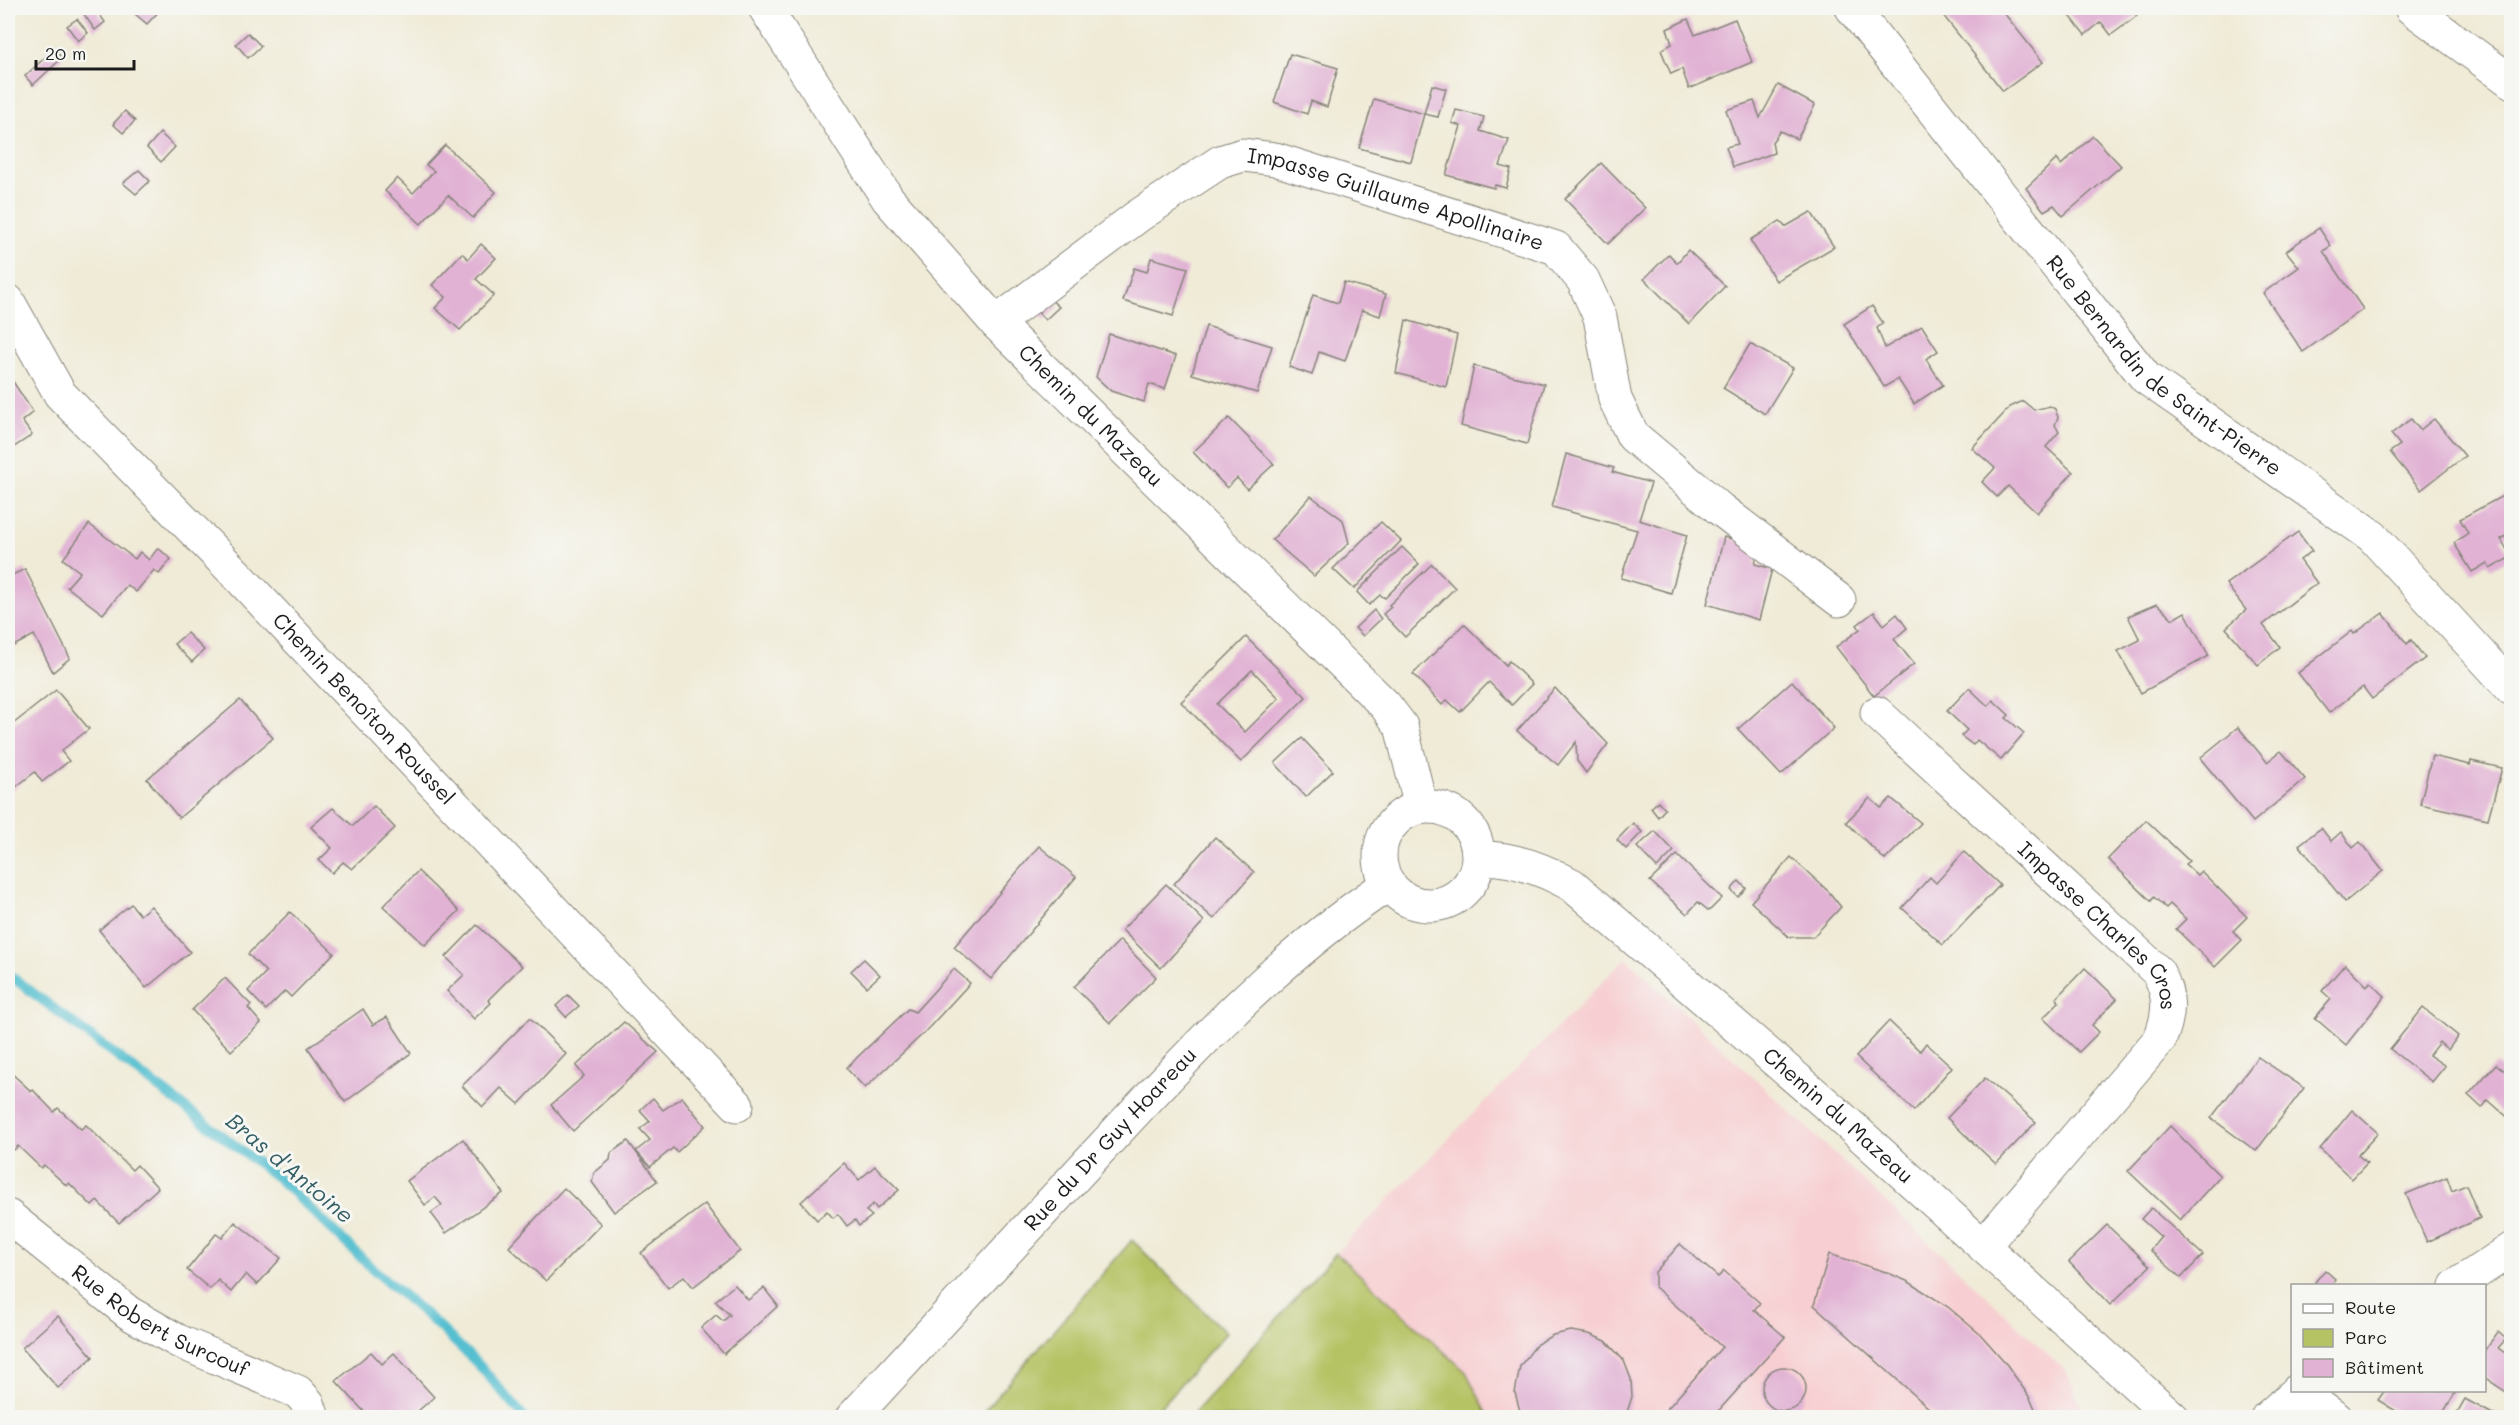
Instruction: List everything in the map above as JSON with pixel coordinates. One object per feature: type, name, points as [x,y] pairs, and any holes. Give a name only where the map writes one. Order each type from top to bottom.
[{"type":"street","name":"Chemin du Mazeau","points":[[765,8],[888,198],[996,323],[1385,705],[1401,726],[1421,807]]},
{"type":"street","name":"Rue Bernardin de Saint-Pierre","points":[[1852,8],[2146,378],[2372,536],[2511,689]]},
{"type":"street","points":[[2412,8],[2511,82]]},
{"type":"street","name":"Impasse Guillaume Apollinaire","points":[[996,323],[1138,216],[1220,162],[1243,155],[1275,159],[1556,248],[1583,280],[1600,317],[1615,399],[1633,436],[1720,509],[1839,600]]},
{"type":"street","name":"Chemin Benoîton Roussel","points":[[8,301],[60,394],[240,578],[737,1106]]},
{"type":"street","name":"Impasse Charles Cros","points":[[1877,713],[2158,972],[2166,987],[2169,1003],[2168,1021],[2160,1039],[1984,1245]]},
{"type":"street","points":[[1421,807],[1436,807],[1449,811],[1471,830],[1477,843],[1479,858],[1475,874],[1467,888],[1454,898],[1443,903],[1417,904],[1397,893],[1389,884],[1382,872],[1380,857],[1387,830],[1396,819],[1421,807]]},
{"type":"street","name":"Chemin du Mazeau","points":[[1479,858],[1494,858],[1542,869],[1572,885],[1833,1110],[2173,1418]]},
{"type":"street","name":"Rue du Dr Guy Hoareau","points":[[852,1418],[1190,1054],[1260,985],[1356,905],[1389,884]]},
{"type":"street","name":"Rue Robert Surcouf","points":[[8,1216],[129,1313],[178,1341],[298,1392],[308,1403],[313,1418]]},
{"type":"street","points":[[2459,1284],[2511,1249]]},
{"type":"street","points":[[2267,1418],[2297,1392]]},
{"type":"street","points":[[2299,1392],[2336,1418]]},
{"type":"shaded area","points":[[1626,958],[2066,1371],[2086,1417],[1489,1417],[1486,1408],[1336,1253]]},
{"type":"green space","points":[[1132,1240],[1226,1333],[1151,1417],[979,1417]]},
{"type":"green space","points":[[1336,1253],[1466,1372],[1489,1417],[1190,1417]]},
{"type":"building","points":[[90,8],[95,8],[105,22],[95,30],[83,13]]},
{"type":"building","points":[[128,8],[162,8],[147,24]]},
{"type":"building","points":[[1950,8],[2000,8],[2043,62],[2003,91],[1942,14]]},
{"type":"building","points":[[2064,8],[2130,8],[2137,16],[2111,35],[2101,22],[2085,35]]},
{"type":"building","points":[[77,19],[88,33],[78,41],[67,26]]},
{"type":"building","points":[[1688,19],[1695,35],[1735,19],[1752,62],[1689,89],[1682,69],[1671,74],[1661,50],[1672,44],[1667,29]]},
{"type":"building","points":[[248,33],[261,46],[248,58],[236,44]]},
{"type":"building","points":[[54,49],[62,58],[33,85],[25,76]]},
{"type":"building","points":[[1290,54],[1338,68],[1327,107],[1311,101],[1307,114],[1274,102]]},
{"type":"building","points":[[1432,85],[1446,89],[1438,117],[1424,114]]},
{"type":"building","points":[[1778,85],[1815,105],[1797,139],[1780,131],[1772,142],[1774,153],[1733,167],[1726,147],[1738,144],[1726,110],[1754,101],[1760,118]]},
{"type":"building","points":[[1374,99],[1424,114],[1411,162],[1359,148]]},
{"type":"building","points":[[1456,110],[1484,117],[1480,131],[1509,140],[1500,166],[1511,169],[1506,188],[1495,185],[1494,188],[1446,175],[1461,126],[1452,123]]},
{"type":"building","points":[[125,111],[135,121],[123,133],[113,124]]},
{"type":"building","points":[[160,133],[175,147],[161,162],[147,148]]},
{"type":"building","points":[[2093,136],[2121,166],[2063,216],[2054,205],[2044,211],[2026,188],[2057,159],[2061,165]]},
{"type":"building","points":[[445,145],[496,192],[473,218],[448,195],[421,224],[385,191],[397,178],[413,193],[434,171],[426,165]]},
{"type":"building","points":[[1601,163],[1645,208],[1608,244],[1565,199]]},
{"type":"building","points":[[139,170],[150,181],[136,194],[123,183]]},
{"type":"building","points":[[1811,212],[1834,247],[1776,281],[1750,240],[1780,221],[1785,227]]},
{"type":"building","points":[[2319,228],[2331,246],[2323,251],[2363,309],[2303,352],[2263,293],[2299,267],[2286,251]]},
{"type":"building","points":[[481,244],[496,258],[476,279],[494,295],[460,330],[435,308],[446,297],[432,285],[462,253],[468,259]]},
{"type":"building","points":[[1688,250],[1725,286],[1689,324],[1644,279],[1669,254],[1677,263]]},
{"type":"building","points":[[1151,258],[1188,268],[1173,316],[1123,301],[1134,268],[1147,272]]},
{"type":"building","points":[[1344,282],[1386,294],[1380,316],[1362,310],[1345,361],[1319,352],[1312,375],[1289,367],[1313,295],[1338,303]]},
{"type":"building","points":[[1049,298],[1059,307],[1045,320],[1036,310]]},
{"type":"building","points":[[1872,306],[1883,323],[1877,328],[1885,348],[1922,326],[1938,351],[1926,359],[1943,385],[1914,404],[1898,379],[1884,387],[1844,324]]},
{"type":"building","points":[[1406,320],[1457,335],[1446,387],[1396,373]]},
{"type":"building","points":[[1206,326],[1272,346],[1257,393],[1192,374]]},
{"type":"building","points":[[1109,334],[1176,356],[1165,389],[1149,384],[1144,402],[1111,391],[1096,377]]},
{"type":"building","points":[[1750,344],[1793,368],[1765,414],[1723,388]]},
{"type":"building","points":[[1474,366],[1544,384],[1527,444],[1461,426]]},
{"type":"building","points":[[8,374],[33,412],[22,421],[32,435],[8,451]]},
{"type":"building","points":[[2023,401],[2034,410],[2050,406],[2055,409],[2058,417],[2055,425],[2059,432],[2046,447],[2073,472],[2037,513],[2008,486],[1997,497],[1982,482],[1995,468],[1972,448],[2010,407]]},
{"type":"building","points":[[1229,418],[1274,464],[1247,489],[1237,478],[1227,488],[1193,452]]},
{"type":"building","points":[[2411,419],[2420,430],[2434,419],[2465,456],[2421,490],[2390,452],[2400,445],[2391,434]]},
{"type":"building","points":[[1566,454],[1614,468],[1612,472],[1651,483],[1639,520],[1687,535],[1671,593],[1621,578],[1637,530],[1552,507]]},
{"type":"building","points":[[2508,493],[2511,498],[2511,533],[2501,539],[2511,557],[2490,569],[2487,563],[2472,572],[2454,543],[2468,533],[2460,519]]},
{"type":"building","points":[[1311,496],[1343,520],[1349,543],[1314,576],[1272,540]]},
{"type":"building","points":[[1381,522],[1401,541],[1354,589],[1333,569]]},
{"type":"building","points":[[89,524],[135,559],[140,552],[149,560],[158,548],[171,559],[159,574],[154,570],[136,592],[127,585],[103,614],[67,587],[80,572],[63,559]]},
{"type":"building","points":[[2298,532],[2312,551],[2300,560],[2317,583],[2263,625],[2280,647],[2258,665],[2226,628],[2246,610],[2226,584]]},
{"type":"building","points":[[1724,537],[1759,545],[1755,564],[1772,569],[1759,620],[1707,604]]},
{"type":"building","points":[[1402,547],[1419,564],[1385,598],[1380,595],[1369,605],[1357,592]]},
{"type":"building","points":[[1432,564],[1455,588],[1405,637],[1383,614],[1391,607],[1389,605]]},
{"type":"building","points":[[25,569],[70,658],[53,672],[34,635],[8,649],[8,577]]},
{"type":"building","points":[[2157,604],[2173,619],[2185,612],[2209,656],[2141,693],[2118,651],[2140,640],[2128,616]]},
{"type":"building","points":[[1374,610],[1381,619],[1363,636],[1355,628]]},
{"type":"building","points":[[1874,612],[1884,625],[1897,614],[1907,628],[1894,639],[1914,664],[1874,696],[1836,647],[1860,629],[1857,625]]},
{"type":"building","points":[[2383,613],[2407,644],[2411,640],[2425,658],[2372,699],[2363,687],[2329,713],[2298,673],[2352,631],[2354,634]]},
{"type":"building","points":[[1464,624],[1506,665],[1509,661],[1532,684],[1512,705],[1489,682],[1460,712],[1447,700],[1442,705],[1413,674]]},
{"type":"building","points":[[187,633],[204,650],[192,662],[174,644]]},
{"type":"building","points":[[1246,637],[1306,697],[1241,762],[1181,702]],"holes":[[[1252,670],[1279,698],[1245,732],[1217,704]]]},
{"type":"building","points":[[1792,681],[1834,728],[1781,775],[1738,729]]},
{"type":"building","points":[[1555,688],[1608,744],[1586,773],[1577,761],[1576,742],[1558,765],[1517,731]]},
{"type":"building","points":[[1969,688],[1988,706],[1993,700],[2009,715],[2006,718],[2024,733],[2001,760],[1977,740],[1973,745],[1961,736],[1967,730],[1947,711]]},
{"type":"building","points":[[56,690],[89,729],[61,751],[69,761],[42,782],[35,772],[8,793],[8,728]]},
{"type":"building","points":[[240,700],[273,738],[179,818],[147,779]]},
{"type":"building","points":[[2238,727],[2267,762],[2281,751],[2305,779],[2253,822],[2200,758]]},
{"type":"building","points":[[1302,738],[1333,771],[1306,797],[1275,763]]},
{"type":"building","points":[[2432,756],[2470,765],[2471,761],[2502,768],[2488,819],[2420,804]]},
{"type":"building","points":[[1870,798],[1881,808],[1891,798],[1921,823],[1885,860],[1846,822]]},
{"type":"building","points":[[1658,801],[1665,809],[1658,817],[1651,808]]},
{"type":"building","points":[[374,806],[395,828],[352,869],[343,862],[332,873],[319,860],[332,848],[311,827],[333,808],[353,826]]},
{"type":"building","points":[[2146,820],[2189,861],[2185,864],[2197,875],[2201,871],[2247,917],[2233,931],[2242,940],[2215,967],[2176,929],[2186,919],[2170,904],[2166,908],[2154,897],[2151,901],[2108,859]]},
{"type":"building","points":[[1633,823],[1642,832],[1626,849],[1617,840]]},
{"type":"building","points":[[2321,828],[2331,841],[2341,832],[2353,848],[2360,842],[2383,871],[2345,902],[2299,845]]},
{"type":"building","points":[[1655,831],[1674,851],[1657,868],[1637,847]]},
{"type":"building","points":[[1215,837],[1254,872],[1214,919],[1174,884]]},
{"type":"building","points":[[1039,846],[1076,877],[991,979],[954,947]]},
{"type":"building","points":[[1964,852],[2000,885],[1943,945],[1902,908],[1930,877],[1936,883]]},
{"type":"building","points":[[1677,855],[1722,898],[1709,911],[1698,902],[1687,914],[1650,881]]},
{"type":"building","points":[[1791,857],[1829,892],[1841,907],[1813,937],[1789,937],[1751,902]]},
{"type":"building","points":[[418,871],[459,911],[425,945],[383,906]]},
{"type":"building","points":[[1739,881],[1746,888],[1738,897],[1731,890]]},
{"type":"building","points":[[1166,884],[1204,921],[1161,968],[1122,930]]},
{"type":"building","points":[[131,904],[140,915],[151,906],[190,952],[146,988],[99,930]]},
{"type":"building","points":[[290,912],[334,953],[291,997],[285,991],[266,1010],[248,991],[266,972],[248,954]]},
{"type":"building","points":[[477,925],[522,966],[488,1000],[491,1003],[474,1019],[447,991],[464,975],[446,957]]},
{"type":"building","points":[[1120,940],[1156,977],[1110,1023],[1074,987]]},
{"type":"building","points":[[864,959],[880,975],[867,987],[851,971]]},
{"type":"building","points":[[2345,964],[2367,986],[2370,982],[2385,996],[2346,1045],[2315,1018],[2331,999],[2322,991]]},
{"type":"building","points":[[2085,968],[2117,999],[2092,1025],[2099,1032],[2079,1052],[2043,1018],[2059,1002],[2056,998]]},
{"type":"building","points":[[954,969],[970,983],[924,1033],[865,1088],[846,1068],[908,1009],[915,1012]]},
{"type":"building","points":[[225,978],[251,1005],[248,1008],[261,1023],[231,1051],[192,1010]]},
{"type":"building","points":[[568,995],[579,1006],[566,1017],[556,1006]]},
{"type":"building","points":[[2423,1008],[2458,1036],[2448,1050],[2439,1042],[2429,1055],[2445,1066],[2432,1082],[2390,1049]]},
{"type":"building","points":[[363,1009],[373,1025],[387,1017],[411,1053],[345,1102],[308,1048]]},
{"type":"building","points":[[530,1018],[566,1054],[519,1104],[501,1088],[483,1107],[462,1086]]},
{"type":"building","points":[[1889,1021],[1920,1051],[1926,1043],[1952,1067],[1914,1111],[1856,1057]]},
{"type":"building","points":[[624,1022],[658,1052],[573,1131],[551,1105],[584,1076],[576,1066]]},
{"type":"building","points":[[2258,1057],[2304,1088],[2256,1151],[2211,1118]]},
{"type":"building","points":[[2496,1064],[2511,1076],[2511,1120],[2488,1100],[2482,1108],[2468,1095]]},
{"type":"building","points":[[9,1071],[31,1091],[33,1090],[54,1112],[58,1108],[81,1129],[86,1125],[132,1170],[137,1165],[158,1188],[119,1223],[97,1201],[92,1206],[69,1183],[67,1186],[44,1165],[41,1168],[18,1146],[14,1150],[8,1144]]},
{"type":"building","points":[[1985,1078],[2036,1122],[1996,1164],[1947,1118]]},
{"type":"building","points":[[682,1097],[705,1126],[677,1152],[673,1148],[650,1167],[636,1151],[650,1140],[640,1129],[650,1121],[640,1110],[653,1098],[663,1110]]},
{"type":"building","points":[[2352,1110],[2378,1133],[2358,1155],[2367,1163],[2352,1179],[2320,1149]]},
{"type":"building","points":[[2170,1126],[2220,1176],[2180,1220],[2128,1171]]},
{"type":"building","points":[[463,1139],[503,1193],[446,1233],[431,1213],[442,1205],[435,1197],[425,1205],[407,1181]]},
{"type":"building","points":[[628,1141],[657,1181],[614,1212],[592,1182],[594,1173],[610,1160],[611,1153]]},
{"type":"building","points":[[844,1163],[859,1180],[875,1166],[899,1190],[877,1209],[873,1204],[866,1211],[872,1216],[859,1226],[855,1220],[847,1226],[838,1214],[833,1218],[827,1211],[817,1220],[801,1202]]},
{"type":"building","points":[[2447,1177],[2452,1191],[2466,1185],[2480,1218],[2427,1242],[2406,1194]]},
{"type":"building","points":[[564,1188],[601,1224],[546,1281],[509,1247]]},
{"type":"building","points":[[705,1204],[740,1251],[693,1287],[684,1276],[668,1288],[641,1253]]},
{"type":"building","points":[[2151,1208],[2203,1255],[2181,1278],[2150,1250],[2161,1237],[2141,1219]]},
{"type":"building","points":[[235,1222],[281,1258],[257,1285],[246,1274],[231,1292],[218,1280],[210,1289],[187,1270],[216,1234],[222,1238]]},
{"type":"building","points":[[2107,1225],[2150,1266],[2110,1305],[2069,1262]]},
{"type":"building","points":[[1680,1244],[1718,1277],[1724,1271],[1760,1303],[1754,1310],[1785,1337],[1712,1418],[1659,1418],[1722,1347],[1655,1287],[1655,1272]]},
{"type":"building","points":[[1829,1254],[1886,1272],[1909,1282],[1948,1307],[1981,1335],[2005,1362],[2028,1395],[2040,1418],[1940,1418],[1814,1305]]},
{"type":"building","points":[[2325,1270],[2335,1279],[2332,1284],[2315,1282]]},
{"type":"building","points":[[735,1285],[748,1300],[764,1288],[778,1306],[724,1354],[701,1328],[716,1315],[723,1321],[730,1315],[715,1301]]},
{"type":"building","points":[[58,1316],[93,1357],[58,1388],[22,1348]]},
{"type":"building","points":[[1571,1331],[1589,1334],[1606,1341],[1624,1361],[1631,1379],[1632,1397],[1625,1418],[1522,1418],[1515,1393],[1520,1366],[1537,1344],[1553,1335]]},
{"type":"building","points":[[2498,1332],[2506,1339],[2498,1348],[2511,1357],[2511,1395],[2486,1378],[2486,1348]]},
{"type":"building","points":[[371,1352],[382,1364],[394,1353],[434,1397],[410,1418],[370,1418],[336,1381]]},
{"type":"building","points":[[1784,1367],[1793,1368],[1800,1373],[1805,1380],[1805,1398],[1800,1405],[1793,1410],[1784,1411],[1775,1410],[1768,1405],[1763,1398],[1762,1389],[1763,1380],[1768,1373],[1775,1368]]},
{"type":"building","points":[[2384,1392],[2456,1392],[2440,1418],[2407,1418],[2378,1400]]},
{"type":"building","points":[[2465,1399],[2500,1418],[2454,1418]]},
{"type":"waterway","name":"Bras d'Antoine","points":[[8,974],[278,1178],[373,1269],[479,1365],[525,1418]]}]
